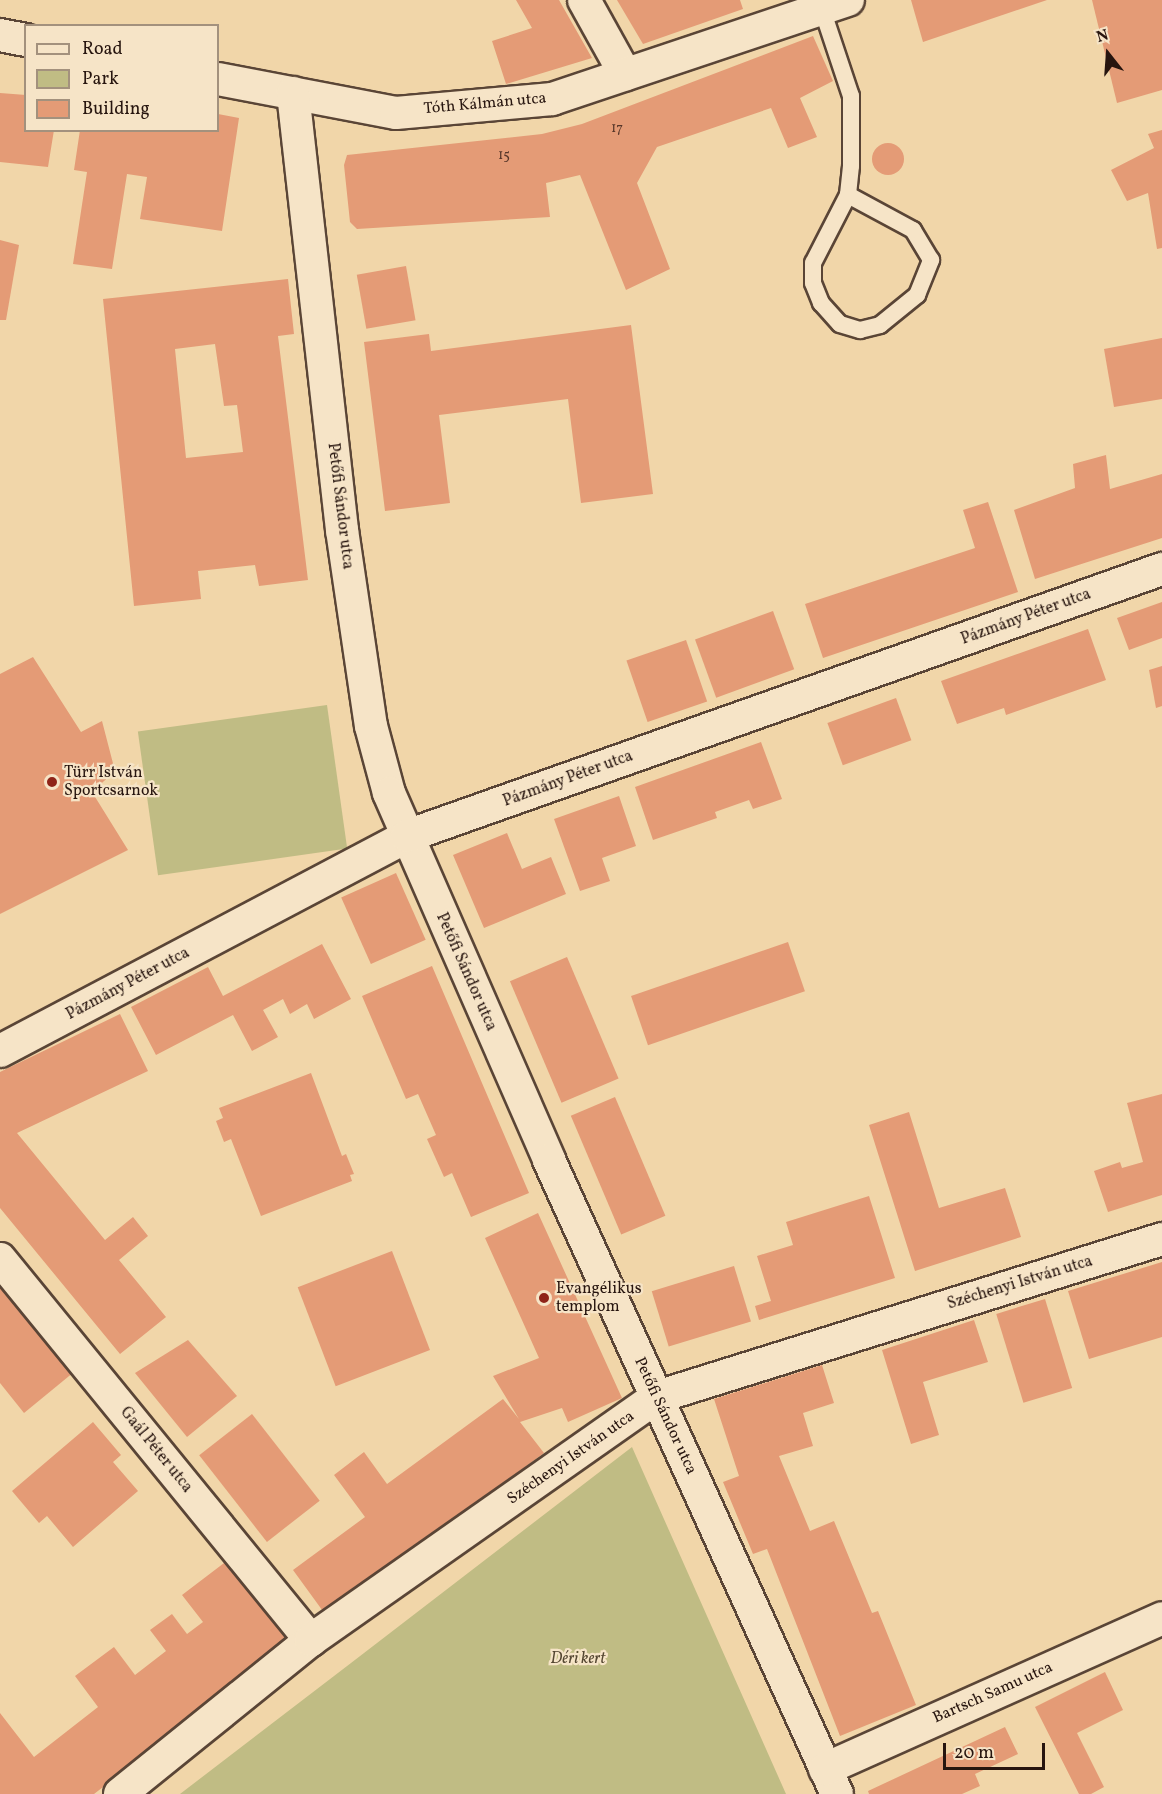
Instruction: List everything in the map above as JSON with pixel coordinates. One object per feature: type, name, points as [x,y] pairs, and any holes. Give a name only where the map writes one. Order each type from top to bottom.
[{"type":"street","points":[[584,0],[625,74]]},
{"type":"street","name":"Tóth Kálmán utca","points":[[219,79],[396,113],[552,99],[835,4]]},
{"type":"street","points":[[0,35],[24,40]]},
{"type":"street","name":"Petőfi Sándor utca","points":[[293,93],[342,530],[370,726],[407,836],[831,1781]]},
{"type":"street","name":"Pázmány Péter utca","points":[[0,1052],[407,836],[1162,569]]},
{"type":"street","name":"Széchenyi István utca","points":[[120,1794],[311,1640],[657,1397],[1162,1239]]},
{"type":"street","name":"Gaál Péter utca","points":[[0,1259],[311,1640]]},
{"type":"street","name":"Bartsch Samu utca","points":[[831,1781],[1162,1618]]},
{"type":"lane","points":[[835,4],[851,96],[848,195],[813,263],[813,283],[821,303],[840,324],[860,330],[880,325],[917,295],[931,260],[913,230],[848,195]]},
{"type":"green space","points":[[327,705],[347,849],[158,875],[138,732]]},
{"type":"green space","name":"Déri kert","points":[[632,1447],[786,1794],[180,1794],[351,1663]]},
{"type":"building","points":[[516,0],[559,0],[592,58],[506,84],[492,41],[532,28]]},
{"type":"building","points":[[617,0],[740,0],[743,9],[643,44]]},
{"type":"building","points":[[911,0],[1047,0],[923,42]]},
{"type":"building","points":[[1092,0],[1162,0],[1162,90],[1117,103]]},
{"type":"building","points":[[813,36],[833,81],[800,98],[817,137],[788,148],[771,108],[657,147],[637,183],[670,269],[626,290],[580,175],[546,183],[550,217],[357,229],[350,222],[344,165],[347,155],[542,134],[582,124]]},
{"type":"building","points":[[0,93],[24,95],[24,132],[54,132],[48,167],[0,162]]},
{"type":"building","points":[[219,114],[239,118],[222,231],[140,219],[147,177],[127,174],[112,269],[73,264],[87,172],[74,170],[80,132],[219,132]]},
{"type":"building","points":[[1162,130],[1162,248],[1157,249],[1148,193],[1127,201],[1111,170],[1154,148],[1148,134]]},
{"type":"building","points":[[888,143],[900,147],[904,159],[900,171],[888,175],[876,171],[872,159],[876,147]]},
{"type":"building","points":[[0,240],[19,245],[6,320],[0,320]]},
{"type":"building","points":[[406,266],[416,320],[366,329],[357,275]]},
{"type":"building","points":[[288,279],[294,334],[278,336],[308,580],[259,586],[255,565],[198,571],[201,599],[134,606],[103,299]],"holes":[[[215,344],[224,406],[237,405],[243,452],[186,458],[175,349]]]},
{"type":"building","points":[[631,325],[653,494],[581,503],[568,399],[439,415],[450,503],[385,511],[364,342],[429,334],[431,351]]},
{"type":"building","points":[[1162,338],[1162,399],[1114,407],[1104,349]]},
{"type":"building","points":[[1106,455],[1110,489],[1162,474],[1162,538],[1035,579],[1014,510],[1075,488],[1073,464]]},
{"type":"building","points":[[988,502],[1018,592],[823,658],[805,604],[975,548],[963,510]]},
{"type":"building","points":[[1162,602],[1162,638],[1129,650],[1117,618]]},
{"type":"building","points":[[773,611],[794,669],[716,698],[695,639]]},
{"type":"building","points":[[1088,629],[1106,680],[1006,715],[1004,708],[957,724],[941,681]]},
{"type":"building","points":[[686,640],[707,701],[648,722],[626,661]]},
{"type":"building","name":"Türr István Sportcsarnok","points":[[33,657],[81,732],[102,721],[115,771],[92,792],[128,850],[0,914],[0,674]]},
{"type":"building","points":[[1162,666],[1162,706],[1156,708],[1149,670]]},
{"type":"building","points":[[896,698],[911,740],[843,765],[827,723]]},
{"type":"building","points":[[761,742],[782,799],[753,809],[749,800],[715,812],[717,818],[653,840],[635,787]]},
{"type":"building","points":[[619,796],[636,846],[602,858],[610,881],[580,891],[554,819]]},
{"type":"building","points":[[507,833],[522,869],[551,857],[566,894],[484,928],[453,855]]},
{"type":"building","points":[[396,873],[426,940],[371,964],[341,897]]},
{"type":"building","points":[[788,942],[805,991],[648,1045],[631,996]]},
{"type":"building","points":[[322,944],[351,999],[314,1019],[307,1004],[290,1014],[283,999],[263,1010],[278,1037],[252,1051],[233,1015],[156,1055],[131,1007],[208,967],[223,996]]},
{"type":"building","points":[[567,957],[619,1079],[562,1103],[510,981]]},
{"type":"building","points":[[432,966],[529,1193],[471,1217],[452,1173],[444,1177],[427,1139],[436,1135],[418,1094],[406,1099],[362,996]]},
{"type":"building","points":[[120,1014],[148,1071],[17,1133],[105,1240],[133,1217],[148,1236],[119,1260],[166,1317],[120,1354],[0,1208],[0,1072]]},
{"type":"building","points":[[311,1073],[342,1156],[346,1154],[354,1174],[350,1175],[352,1181],[261,1216],[231,1139],[224,1142],[216,1121],[223,1118],[219,1108]]},
{"type":"building","points":[[1162,1094],[1162,1195],[1108,1212],[1094,1171],[1120,1162],[1122,1168],[1143,1162],[1127,1103]]},
{"type":"building","points":[[615,1097],[665,1216],[621,1235],[571,1116]]},
{"type":"building","points":[[909,1112],[939,1208],[1005,1188],[1021,1237],[915,1271],[869,1125]]},
{"type":"building","points":[[869,1196],[895,1278],[759,1320],[755,1306],[771,1301],[757,1256],[793,1245],[786,1222]]},
{"type":"building","points":[[538,1213],[622,1398],[568,1422],[562,1408],[520,1422],[544,1453],[325,1614],[293,1570],[365,1517],[334,1475],[364,1452],[387,1484],[503,1399],[519,1419],[493,1376],[539,1358],[485,1238]]},
{"type":"building","points":[[392,1251],[430,1350],[336,1386],[298,1287]]},
{"type":"building","points":[[1162,1262],[1162,1337],[1089,1359],[1068,1291]]},
{"type":"building","points":[[734,1266],[751,1321],[669,1347],[652,1291]]},
{"type":"building","points":[[0,1282],[74,1372],[24,1413],[0,1383]]},
{"type":"building","points":[[1045,1299],[1072,1388],[1023,1403],[996,1314]]},
{"type":"building","points":[[974,1320],[988,1362],[923,1382],[939,1435],[911,1444],[882,1350]]},
{"type":"building","points":[[188,1340],[237,1396],[187,1437],[135,1373]]},
{"type":"building","points":[[822,1365],[834,1403],[803,1413],[813,1446],[779,1456],[810,1531],[834,1521],[872,1613],[878,1611],[916,1705],[840,1736],[767,1549],[753,1554],[723,1482],[739,1476],[714,1399]]},
{"type":"building","points":[[252,1414],[320,1501],[267,1542],[199,1455]]},
{"type":"building","points":[[93,1422],[121,1455],[113,1462],[138,1491],[73,1547],[47,1516],[39,1523],[12,1491]]},
{"type":"building","points":[[228,1560],[291,1642],[94,1794],[0,1794],[0,1713],[34,1757],[98,1707],[75,1676],[114,1647],[135,1675],[166,1651],[150,1630],[172,1614],[187,1634],[203,1622],[182,1595]]},
{"type":"building","points":[[1105,1672],[1123,1710],[1077,1733],[1104,1787],[1091,1794],[1079,1794],[1035,1707]]},
{"type":"building","points":[[1005,1727],[1018,1754],[975,1774],[980,1786],[962,1794],[869,1794],[868,1791]]},
{"type":"place","name":"Türr István Sportcsarnok","points":[[52,782]]},
{"type":"place","name":"Evangélikus templom","points":[[544,1298]]}]
